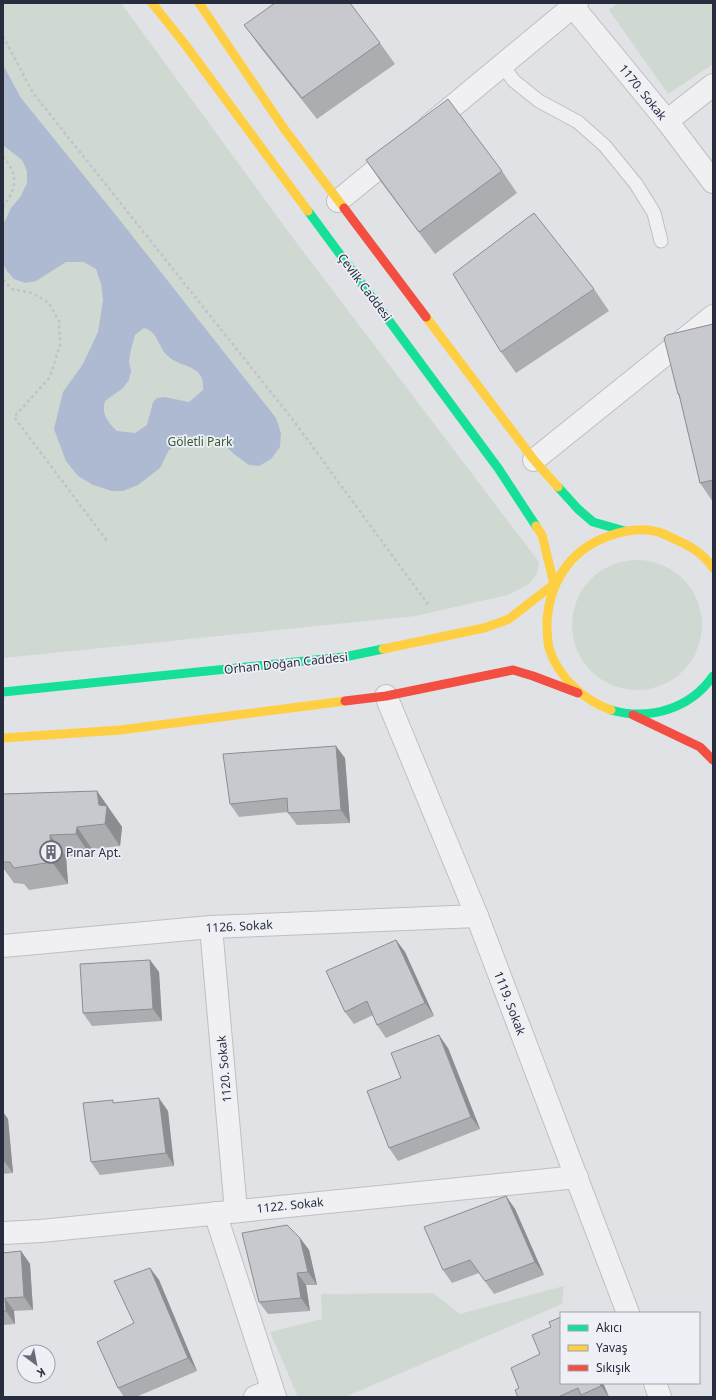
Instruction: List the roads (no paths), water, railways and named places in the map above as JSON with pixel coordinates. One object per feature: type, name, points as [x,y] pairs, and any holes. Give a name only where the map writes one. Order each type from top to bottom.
[{"type":"main road","name":"Çevlik Caddesi","points":[[152,3],[193,55],[498,468],[542,535],[554,584]]},
{"type":"main road","points":[[199,3],[213,21],[285,130],[338,201],[534,460],[578,509],[593,522],[625,531],[657,531],[686,543],[706,546]]},
{"type":"main road","points":[[207,3],[213,21]]},
{"type":"main road","points":[[578,693],[558,670],[548,642],[546,613],[554,584],[570,559],[595,540],[625,531]]},
{"type":"main road","points":[[686,543],[710,562],[713,568]]},
{"type":"main road","name":"Orhan Doğan Caddesi","points":[[3,692],[344,657],[398,647],[484,628],[509,619],[554,584]]},
{"type":"main road","points":[[3,738],[120,730],[386,696],[513,670],[578,693],[603,708],[632,715],[700,747],[713,760]]},
{"type":"main road","points":[[632,715],[661,712],[689,700],[713,676]]},
{"type":"street","points":[[338,201],[573,4]]},
{"type":"street","name":"1170. Sokak","points":[[573,4],[667,121],[713,182]]},
{"type":"street","points":[[667,121],[713,86]]},
{"type":"street","points":[[534,460],[713,316]]},
{"type":"street","name":"1119. Sokak","points":[[386,696],[477,916],[628,1312]]},
{"type":"street","name":"1126. Sokak","points":[[3,946],[211,927],[477,916]]},
{"type":"street","name":"1120. Sokak","points":[[211,927],[236,1211]]},
{"type":"street","name":"1122. Sokak","points":[[3,1234],[577,1177]]},
{"type":"street","points":[[215,1213],[268,1395]]},
{"type":"street","points":[[655,1384],[660,1397]]},
{"type":"lane","points":[[502,65],[514,81],[539,102],[578,122],[605,146],[636,184],[654,213],[661,242]]},
{"type":"water","points":[[3,65],[21,98],[119,219],[276,418],[281,433],[280,447],[271,459],[259,466],[249,465],[219,440],[203,435],[188,437],[169,450],[160,468],[138,485],[123,491],[112,491],[93,485],[78,476],[66,461],[54,429],[63,392],[83,364],[98,332],[103,300],[101,284],[96,269],[84,262],[66,262],[36,281],[25,283],[14,279],[7,271],[3,263],[3,225],[11,208],[21,196],[27,183],[27,171],[22,160],[3,145]],"holes":[[[144,328],[149,330],[155,336],[162,349],[168,356],[173,360],[191,368],[200,375],[203,381],[203,390],[189,402],[164,397],[157,398],[153,402],[147,425],[135,433],[117,431],[106,418],[104,410],[105,401],[123,388],[129,380],[131,371],[129,361],[135,335]]]},
{"type":"place","name":"Pınar Apt.","points":[[51,852]]},
{"type":"park label","name":"Göletli Park","points":[[200,441]]}]
